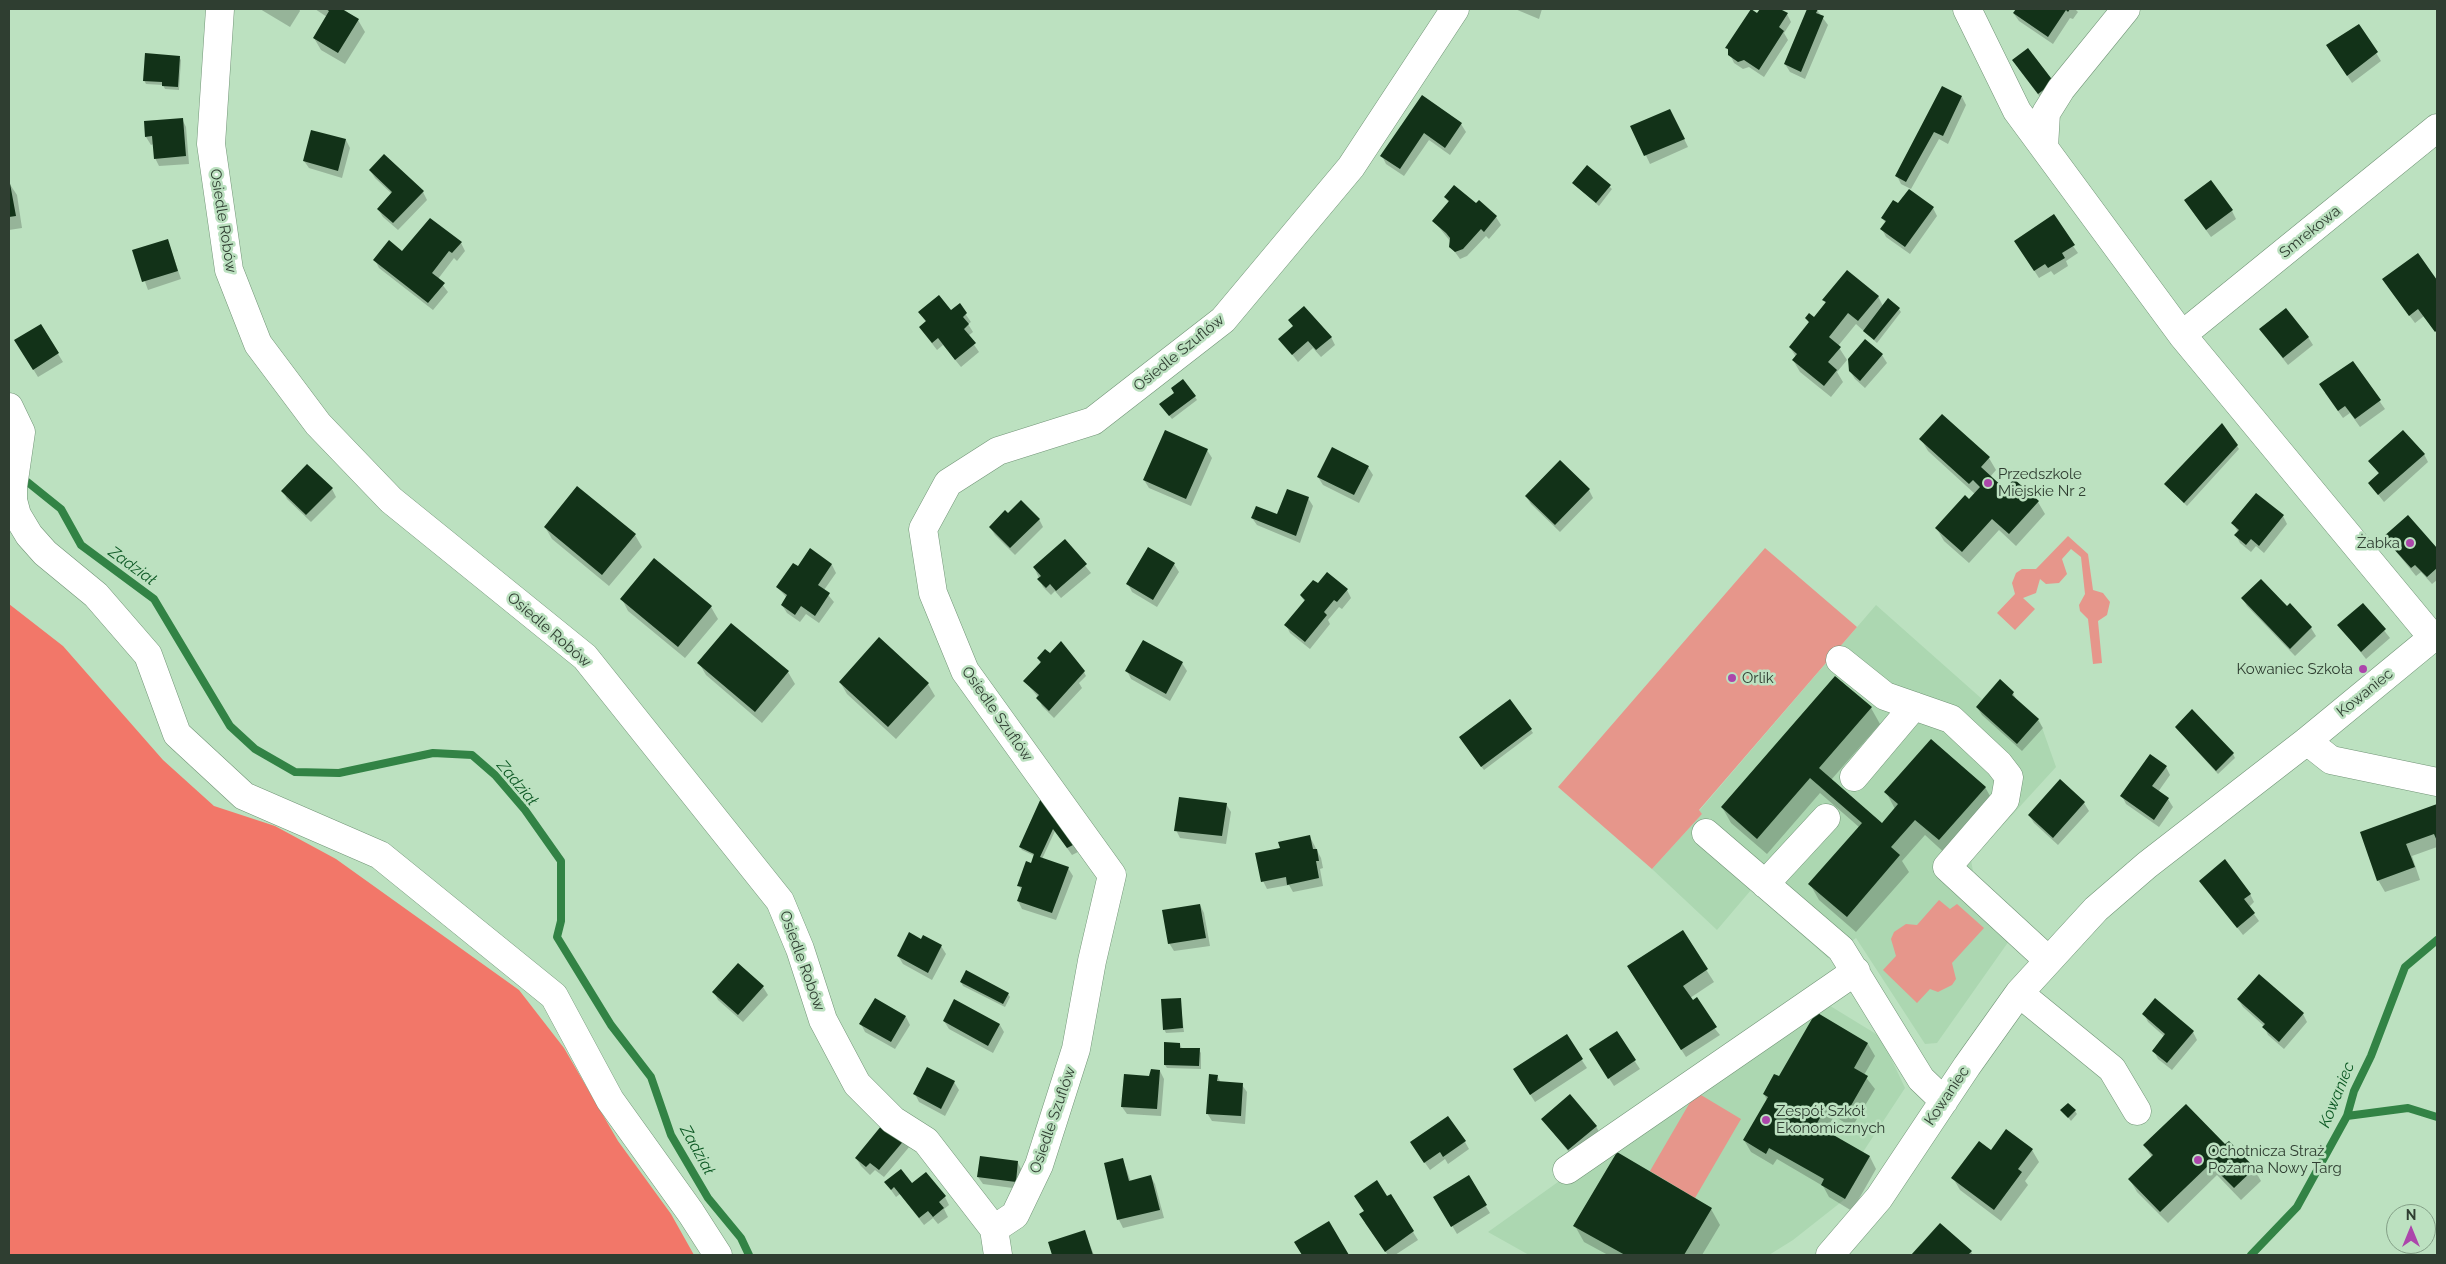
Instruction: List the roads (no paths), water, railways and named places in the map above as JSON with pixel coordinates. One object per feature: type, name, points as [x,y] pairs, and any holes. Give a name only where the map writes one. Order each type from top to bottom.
[{"type":"street","name":"Osiedle Robów","points":[[220,9],[211,144],[229,270],[258,344],[318,424],[391,500],[585,657],[780,902],[800,949],[823,1020],[857,1084],[893,1120],[926,1141],[994,1228],[998,1255]]},
{"type":"street","name":"Osiedle Szuflów","points":[[994,1228],[1015,1215],[1039,1165],[1076,1049],[1092,961],[1112,876],[965,670],[932,593],[922,529],[948,483],[998,451],[1093,421],[1222,320],[1351,167],[1455,9]]},
{"type":"street","points":[[1968,9],[2017,111],[2182,335],[2435,636]]},
{"type":"street","points":[[2044,147],[2046,113],[2061,89],[2126,9]]},
{"type":"street","name":"Smrekowa","points":[[2182,335],[2437,128]]},
{"type":"street","points":[[9,407],[21,432],[19,457],[13,486],[13,500],[17,515],[45,553],[96,595],[148,655],[176,734],[244,796],[380,854],[554,996],[610,1100],[691,1213],[718,1255]]},
{"type":"street","name":"Kowaniec","points":[[1830,1255],[1879,1198],[2020,993],[2096,909],[2139,871],[2307,741],[2435,636]]},
{"type":"street","points":[[1840,660],[1885,696],[1951,719],[1999,764],[2009,777],[2005,800],[1947,867],[2048,960]]},
{"type":"street","points":[[1854,777],[1914,706]]},
{"type":"street","points":[[2307,741],[2331,760],[2437,782]]},
{"type":"street","points":[[1765,884],[1826,818]]},
{"type":"street","points":[[1706,833],[1841,949],[1921,1079],[1944,1101]]},
{"type":"street","points":[[1567,1170],[1856,971]]},
{"type":"street","points":[[2020,993],[2112,1069],[2137,1111]]},
{"type":"waterway","name":"Zadział","points":[[20,476],[61,509],[81,545],[154,599],[230,726],[255,749],[295,772],[339,773],[433,753],[472,755],[495,775],[525,810],[561,861],[561,921],[557,937],[611,1025],[651,1077],[671,1135],[708,1198],[741,1238],[749,1255]]},
{"type":"waterway","name":"Kowaniec","points":[[2251,1255],[2297,1207],[2347,1116],[2354,1091],[2371,1056],[2405,967],[2437,940]]},
{"type":"waterway","points":[[2347,1116],[2408,1108],[2437,1117]]},
{"type":"place","name":"Przedszkole Miejskie Nr 2","points":[[1988,483]]},
{"type":"place","name":"Żabka","points":[[2410,543]]},
{"type":"place","name":"Kowaniec Szkoła","points":[[2363,669]]},
{"type":"place","name":"Orlik","points":[[1732,678]]},
{"type":"place","name":"Zespół Szkół Ekonomicznych","points":[[1766,1120]]},
{"type":"place","name":"Ochotnicza Straż Pożarna Nowy Targ","points":[[2198,1160]]}]
